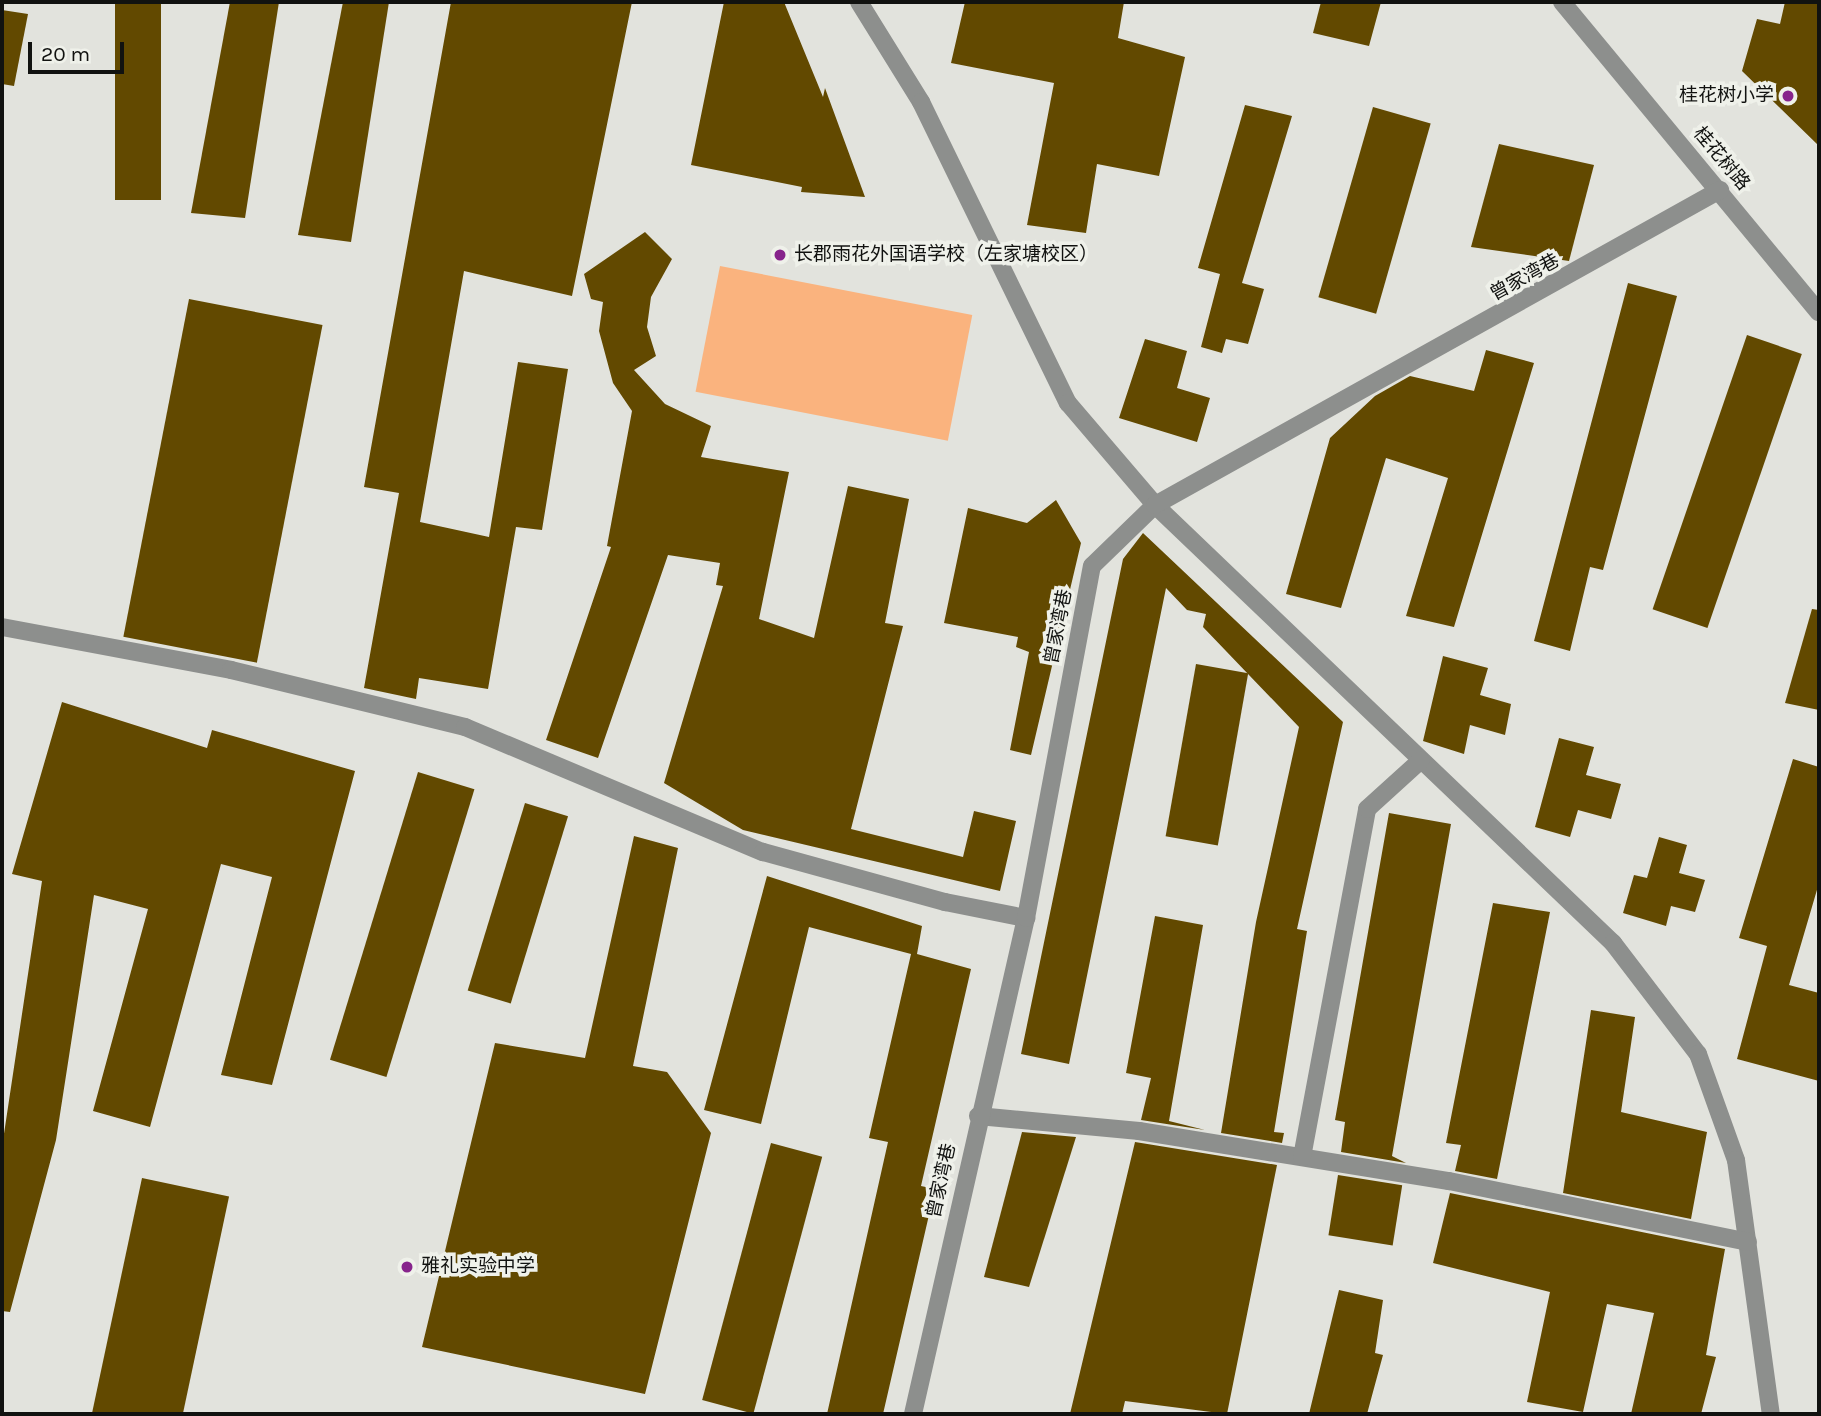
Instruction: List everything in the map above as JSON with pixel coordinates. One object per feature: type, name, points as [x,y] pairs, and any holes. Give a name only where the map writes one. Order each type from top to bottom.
[{"type":"street","points":[[859,2],[921,102],[1068,402],[1154,505],[1613,943],[1698,1054],[1736,1160],[1771,1414]]},
{"type":"street","name":"桂花树路","points":[[1562,2],[1819,313]]},
{"type":"street","name":"曾家湾巷","points":[[914,1414],[978,1116],[1026,918],[1092,566],[1154,505],[1720,190]]},
{"type":"street","points":[[2,627],[231,670],[465,727],[763,852],[945,902],[1026,918]]},
{"type":"street","points":[[1302,1157],[1367,809],[1420,761]]},
{"type":"street","points":[[978,1116],[1139,1130],[1302,1157],[1748,1242]]},
{"type":"shaded area","points":[[720,266],[972,315],[948,441],[696,392]]},
{"type":"building","points":[[115,2],[161,2],[161,200],[115,200]]},
{"type":"building","points":[[230,2],[279,2],[245,218],[191,213]]},
{"type":"building","points":[[343,2],[389,2],[351,242],[298,235]]},
{"type":"building","points":[[451,2],[632,2],[572,296],[464,271],[420,522],[489,537],[518,362],[568,369],[542,530],[516,527],[488,689],[419,678],[416,699],[364,688],[399,493],[364,487]]},
{"type":"building","points":[[724,2],[784,2],[823,97],[825,88],[865,197],[801,192],[802,187],[691,165]]},
{"type":"building","points":[[965,2],[1124,2],[1118,38],[1185,57],[1159,176],[1097,164],[1086,233],[1027,225],[1054,83],[951,63]]},
{"type":"building","points":[[1321,2],[1381,2],[1369,46],[1313,33]]},
{"type":"building","points":[[1785,2],[1819,2],[1819,146],[1742,71],[1757,19],[1780,24]]},
{"type":"building","points":[[2,10],[28,14],[14,86],[2,84]]},
{"type":"building","points":[[1245,105],[1292,116],[1242,283],[1264,289],[1248,344],[1226,339],[1222,353],[1201,347],[1220,274],[1198,268]]},
{"type":"building","points":[[1373,107],[1431,124],[1376,314],[1318,297]]},
{"type":"building","points":[[1499,144],[1594,165],[1569,261],[1471,247]]},
{"type":"building","points":[[645,232],[672,259],[651,297],[647,327],[656,356],[634,370],[665,404],[711,426],[701,457],[789,472],[759,619],[814,638],[848,486],[909,499],[885,623],[903,626],[851,829],[963,857],[974,811],[1016,821],[1000,891],[743,830],[664,783],[723,586],[716,585],[720,563],[668,555],[598,758],[546,740],[611,547],[607,546],[632,411],[613,383],[599,331],[603,302],[591,299],[584,274]]},
{"type":"building","points":[[1628,283],[1677,296],[1603,570],[1590,567],[1570,651],[1534,641]]},
{"type":"building","points":[[189,299],[323,325],[257,663],[123,637]]},
{"type":"building","points":[[1747,335],[1802,354],[1707,628],[1653,609]]},
{"type":"building","points":[[1145,339],[1187,351],[1177,388],[1210,398],[1197,442],[1119,418]]},
{"type":"building","points":[[1486,350],[1534,363],[1454,627],[1406,616],[1448,478],[1386,458],[1341,608],[1286,594],[1330,438],[1375,396],[1410,376],[1474,391]]},
{"type":"building","points":[[1056,500],[1081,543],[1031,755],[1010,750],[1029,652],[1016,647],[1018,637],[944,623],[968,508],[1027,523]]},
{"type":"building","points":[[1143,533],[1343,722],[1297,929],[1307,931],[1274,1132],[1284,1133],[1282,1143],[1221,1133],[1256,922],[1299,727],[1203,627],[1206,614],[1187,610],[1166,588],[1069,1064],[1021,1054],[1123,559]]},
{"type":"building","points":[[1812,609],[1819,610],[1819,710],[1785,703]]},
{"type":"building","points":[[1443,656],[1488,668],[1480,695],[1511,704],[1505,735],[1470,725],[1464,754],[1423,741]]},
{"type":"building","points":[[1196,664],[1248,673],[1218,846],[1166,836]]},
{"type":"building","points":[[62,702],[207,748],[212,730],[355,771],[272,1085],[221,1075],[272,877],[221,864],[150,1127],[93,1111],[148,909],[94,895],[56,1140],[10,1312],[2,1311],[2,1147],[42,881],[12,874]]},
{"type":"building","points":[[1559,738],[1594,747],[1586,775],[1621,784],[1611,819],[1578,810],[1570,837],[1535,827]]},
{"type":"building","points":[[1793,759],[1819,767],[1819,883],[1789,985],[1819,993],[1819,1081],[1737,1059],[1767,946],[1739,938]]},
{"type":"building","points":[[418,772],[474,789],[386,1077],[330,1060]]},
{"type":"building","points":[[525,803],[568,816],[511,1004],[468,990]]},
{"type":"building","points":[[1389,813],[1451,824],[1392,1156],[1406,1163],[1341,1152],[1345,1122],[1335,1120]]},
{"type":"building","points":[[634,836],[678,848],[633,1066],[667,1072],[711,1133],[645,1394],[422,1347],[495,1043],[585,1058]]},
{"type":"building","points":[[1659,837],[1687,845],[1679,873],[1705,880],[1695,912],[1671,906],[1666,926],[1623,913],[1634,875],[1647,878]]},
{"type":"building","points":[[767,876],[922,926],[917,954],[971,969],[921,1186],[935,1189],[883,1414],[827,1414],[888,1142],[869,1138],[911,954],[809,927],[761,1124],[704,1110]]},
{"type":"building","points":[[1493,903],[1550,912],[1497,1179],[1455,1171],[1461,1145],[1446,1143]]},
{"type":"building","points":[[1155,916],[1203,925],[1169,1121],[1205,1130],[1141,1120],[1151,1078],[1126,1073]]},
{"type":"building","points":[[1591,1010],[1635,1017],[1621,1112],[1707,1132],[1691,1219],[1563,1193]]},
{"type":"building","points":[[1022,1132],[1076,1137],[1029,1287],[984,1277]]},
{"type":"building","points":[[1135,1142],[1277,1165],[1227,1414],[1125,1401],[1122,1414],[1070,1414]]},
{"type":"building","points":[[771,1143],[822,1157],[753,1414],[702,1400]]},
{"type":"building","points":[[1338,1175],[1402,1185],[1393,1245],[1328,1235]]},
{"type":"building","points":[[142,1178],[229,1197],[183,1414],[92,1414]]},
{"type":"building","points":[[1450,1193],[1725,1249],[1706,1355],[1716,1357],[1701,1414],[1631,1414],[1654,1313],[1607,1304],[1583,1412],[1527,1402],[1550,1292],[1433,1263]]},
{"type":"building","points":[[1339,1290],[1383,1300],[1375,1353],[1383,1355],[1367,1414],[1309,1414]]},
{"type":"place","name":"桂花树小学","points":[[1788,96]]},
{"type":"place","name":"长郡雨花外国语学校（左家塘校区）","points":[[780,255]]},
{"type":"place","name":"雅礼实验中学","points":[[407,1267]]}]
